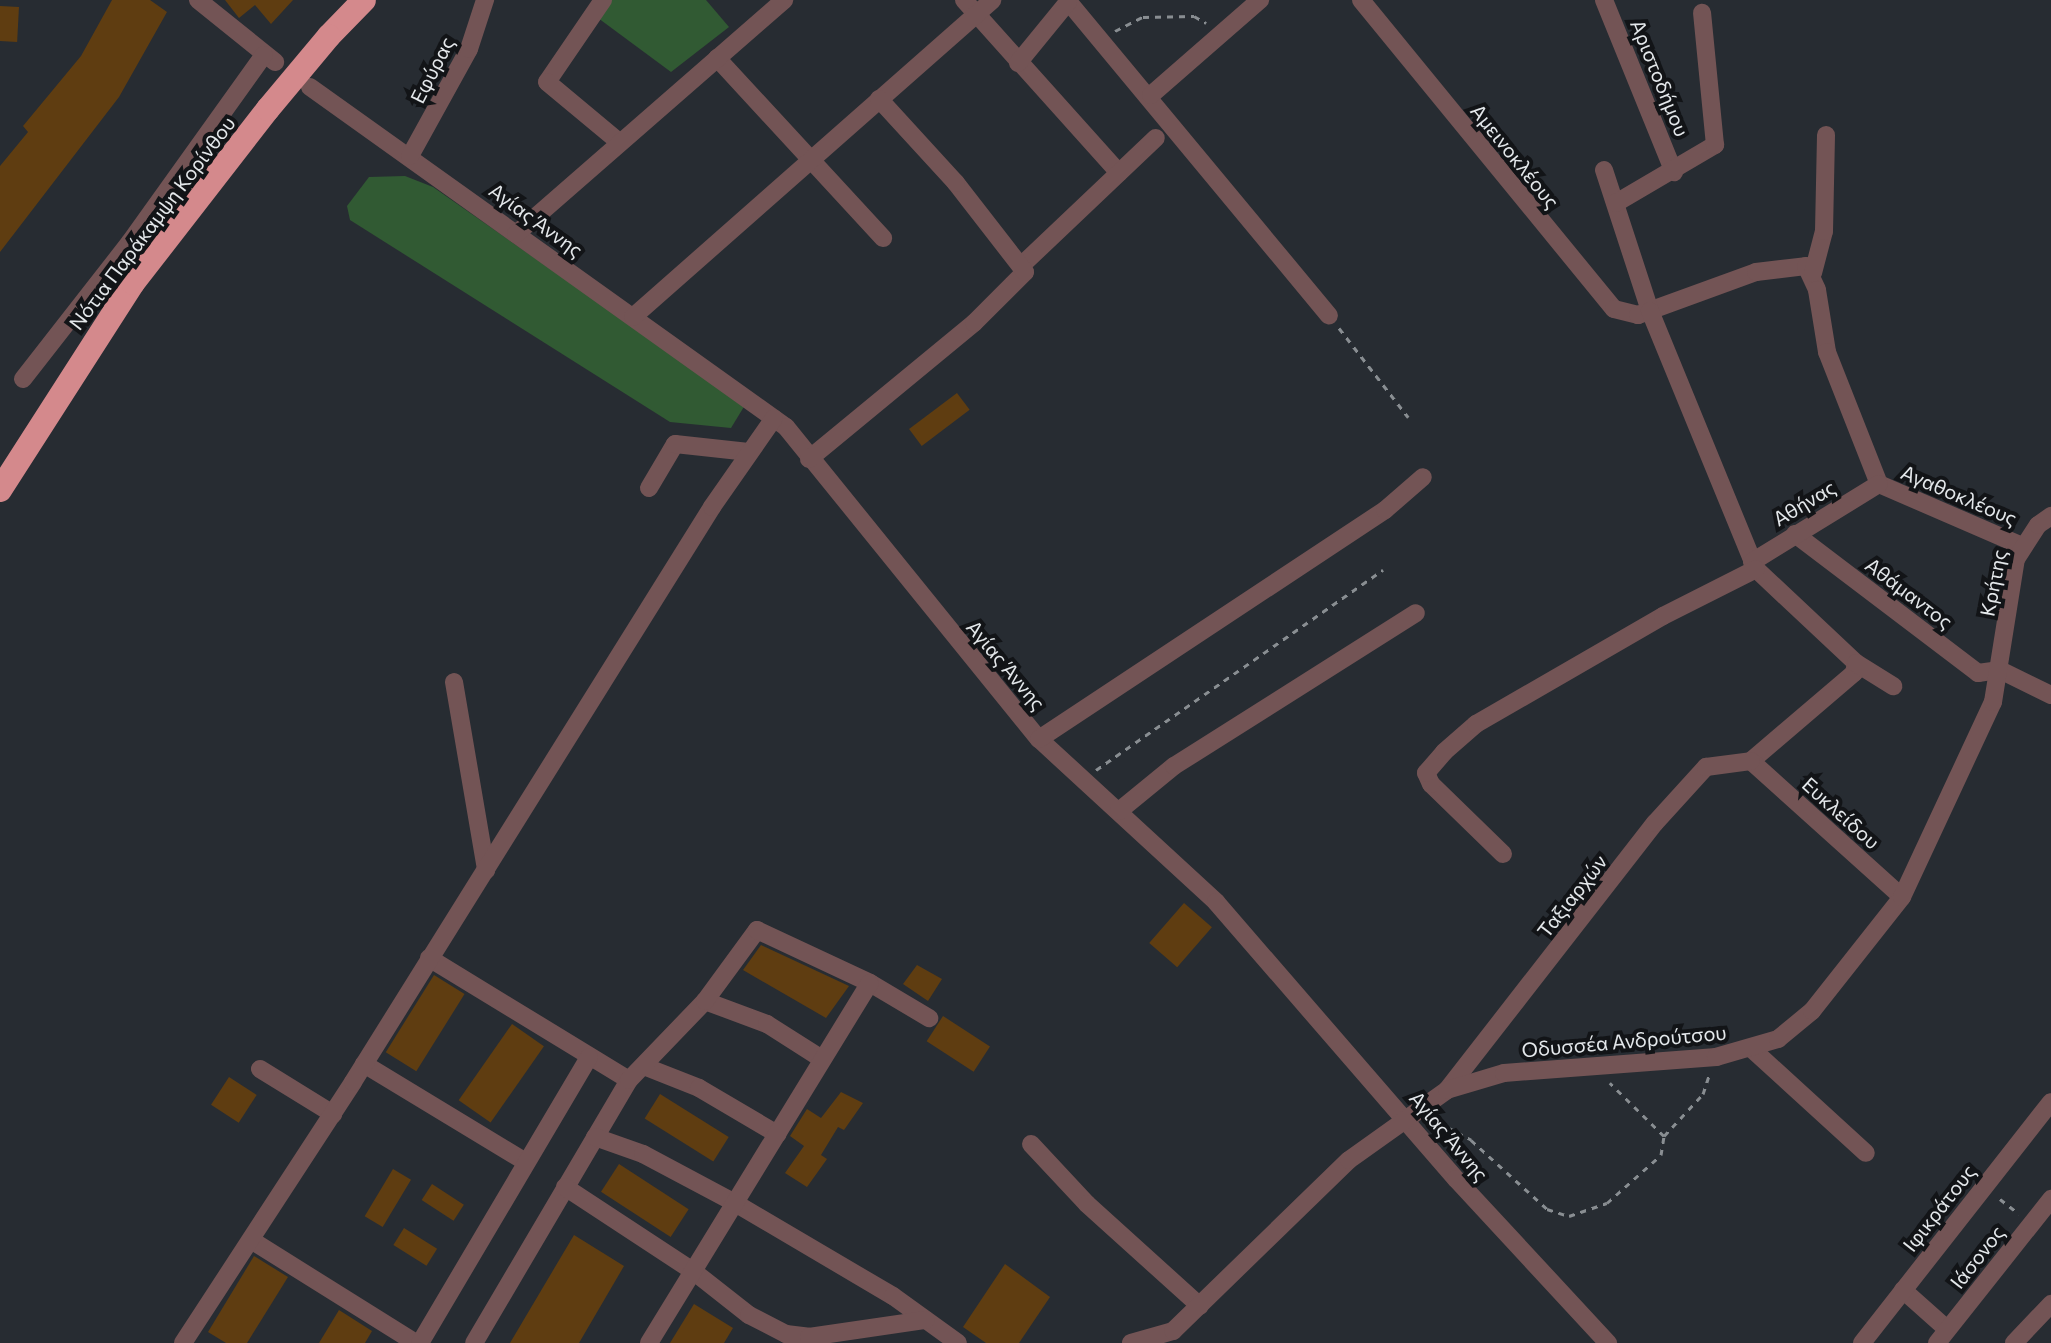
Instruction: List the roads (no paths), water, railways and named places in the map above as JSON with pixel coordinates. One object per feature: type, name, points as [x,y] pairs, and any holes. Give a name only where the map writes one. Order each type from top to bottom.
[{"type":"highway","name":"Νότια Παράκαμψη Κορίνθου","points":[[0,490],[133,283],[268,109],[329,36],[364,0]]},
{"type":"street","points":[[23,379],[270,58],[198,0]]},
{"type":"street","name":"Εφύρας","points":[[410,156],[469,49],[485,0]]},
{"type":"street","points":[[603,0],[547,82],[619,142]]},
{"type":"street","points":[[516,234],[784,0]]},
{"type":"street","points":[[633,317],[879,99],[970,7],[992,0]]},
{"type":"street","points":[[1151,95],[1260,0]]},
{"type":"street","name":"Αριστοδήμου","points":[[1604,0],[1674,172]]},
{"type":"street","points":[[1018,63],[1068,1],[1151,95],[1329,316]]},
{"type":"street","name":"Αμεινοκλέους","points":[[1371,4],[1605,303],[1625,314],[1650,311]]},
{"type":"street","points":[[970,7],[1119,173]]},
{"type":"street","points":[[1616,203],[1674,172],[1715,145],[1702,13]]},
{"type":"street","points":[[717,58],[883,238]]},
{"type":"street","name":"Αγίας Άννης","points":[[310,87],[774,418],[1039,739],[1216,902],[1410,1113],[1517,1248],[1608,1343]]},
{"type":"street","points":[[809,459],[974,323],[1025,272],[1023,264],[879,99]]},
{"type":"street","points":[[1826,135],[1824,231],[1813,273],[1827,352],[1879,484]]},
{"type":"street","points":[[1023,264],[1156,138]]},
{"type":"street","points":[[1604,170],[1650,311],[1754,566],[1856,663],[1893,686]]},
{"type":"street","points":[[1650,311],[1756,272],[1795,263],[1813,273]]},
{"type":"street","points":[[187,1341],[749,452],[774,418]]},
{"type":"street","points":[[649,488],[675,444],[749,452]]},
{"type":"street","points":[[1039,739],[1385,510],[1423,477]]},
{"type":"street","name":"Αθήνας","points":[[1503,854],[1431,784],[1426,773],[1444,752],[1476,724],[1754,566],[1795,534],[1879,484]]},
{"type":"street","name":"Αγαθοκλέους","points":[[1879,484],[2022,546]]},
{"type":"street","name":"Κρήτης","points":[[2000,670],[2022,546],[2051,516]]},
{"type":"street","name":"Αθάμαντος","points":[[1795,534],[1978,673],[2000,670],[2051,695]]},
{"type":"street","points":[[1119,811],[1174,766],[1416,613]]},
{"type":"street","points":[[1751,761],[1854,673],[1856,663]]},
{"type":"street","name":"Οδυσσέα Ανδρούτσου","points":[[1131,1343],[1173,1331],[1349,1160],[1410,1113],[1447,1090],[1504,1073],[1716,1057],[1778,1039],[1812,1011],[1902,897],[1993,702],[2000,670]]},
{"type":"street","points":[[454,682],[486,870]]},
{"type":"street","name":"Ευκλείδου","points":[[1751,761],[1902,897]]},
{"type":"street","name":"Ταξιαρχών","points":[[1447,1090],[1706,767],[1751,761]]},
{"type":"street","points":[[474,1343],[629,1080],[646,1067],[705,1001],[757,930],[870,983],[929,1018]]},
{"type":"street","points":[[429,958],[629,1080]]},
{"type":"street","points":[[649,1343],[870,983]]},
{"type":"street","points":[[705,1001],[767,1024],[822,1059]]},
{"type":"street","points":[[1752,1049],[1866,1153]]},
{"type":"street","points":[[251,1240],[418,1343],[589,1057]]},
{"type":"street","points":[[364,1064],[526,1162]]},
{"type":"street","points":[[646,1067],[699,1088],[777,1134]]},
{"type":"street","points":[[260,1069],[333,1114]]},
{"type":"street","name":"Ιφικράτους","points":[[1862,1343],[1984,1187],[2048,1112]]},
{"type":"street","points":[[595,1137],[643,1154],[735,1203],[926,1320],[958,1343]]},
{"type":"street","points":[[1031,1144],[1087,1204],[1200,1306]]},
{"type":"street","points":[[565,1187],[693,1271],[766,1335],[809,1337],[926,1320]]},
{"type":"street","name":"Ιάσονος","points":[[1942,1336],[2051,1199]]},
{"type":"street","points":[[1903,1290],[1942,1336]]},
{"type":"street","points":[[2014,1343],[2051,1304]]}]
